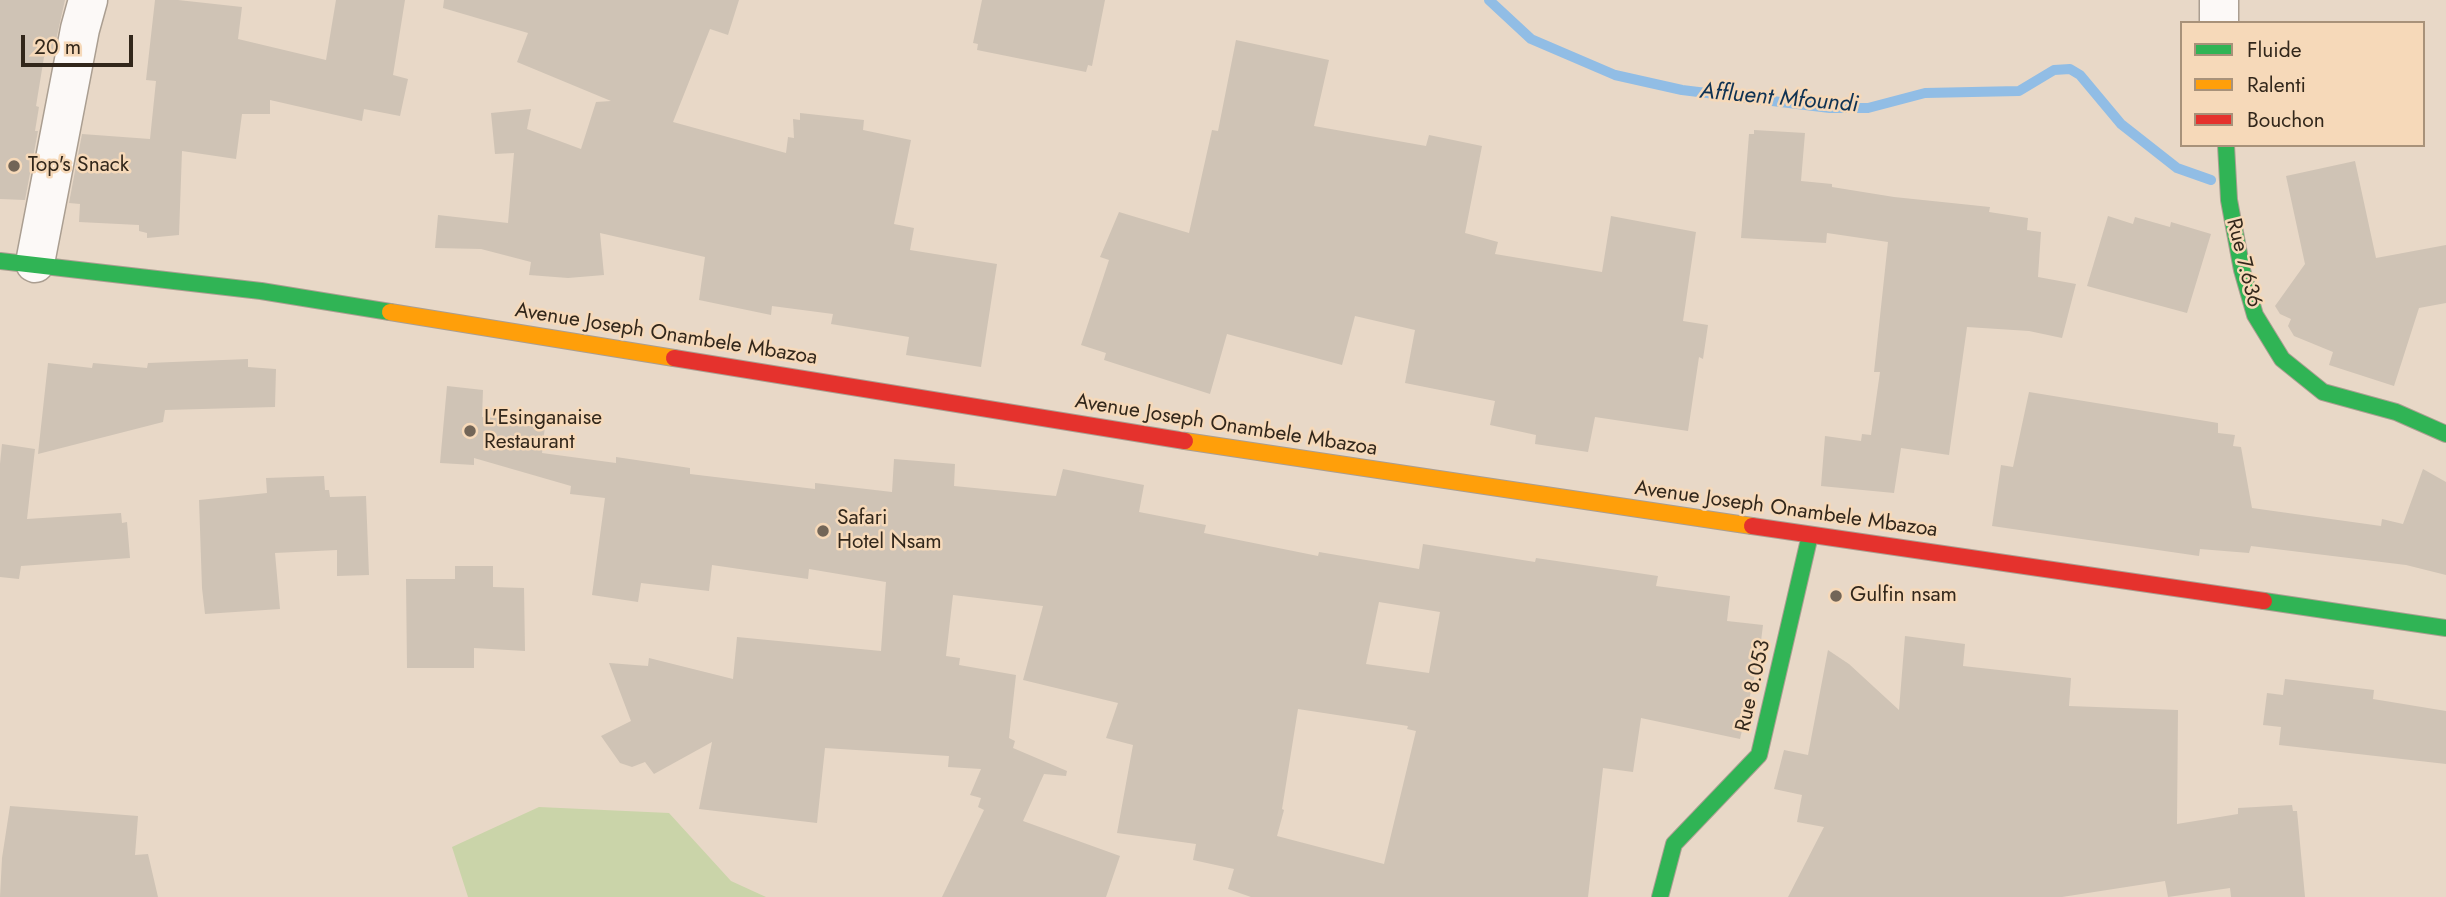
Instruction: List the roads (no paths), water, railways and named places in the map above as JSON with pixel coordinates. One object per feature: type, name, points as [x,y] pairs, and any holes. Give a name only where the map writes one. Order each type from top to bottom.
[{"type":"main road","name":"Rue 7.636","points":[[2226,147],[2228,200],[2242,270],[2255,315],[2282,359],[2323,392],[2396,412],[2446,434]]},
{"type":"main road","name":"Avenue Joseph Onambele Mbazoa","points":[[18,262],[261,291],[1269,456],[2446,628]]},
{"type":"main road","name":"Rue 8.053","points":[[1660,897],[1674,844],[1759,755],[1811,535]]},
{"type":"street","points":[[18,262],[88,0]]},
{"type":"street","points":[[2219,0],[2219,21]]},
{"type":"waterway","name":"Affluent Mfoundi","points":[[1489,0],[1531,39],[1615,75],[1682,90],[1830,108],[1868,108],[1925,93],[2019,91],[2054,70],[2070,69],[2080,75],[2121,124],[2177,168],[2211,180]]},
{"type":"place","name":"Top's Snack","points":[[14,166]]},
{"type":"place","name":"L'Esinganaise Restaurant","points":[[470,431]]},
{"type":"place","name":"Safari Hotel Nsam","points":[[823,531]]},
{"type":"place","name":"Gulfin nsam","points":[[1836,596]]}]
